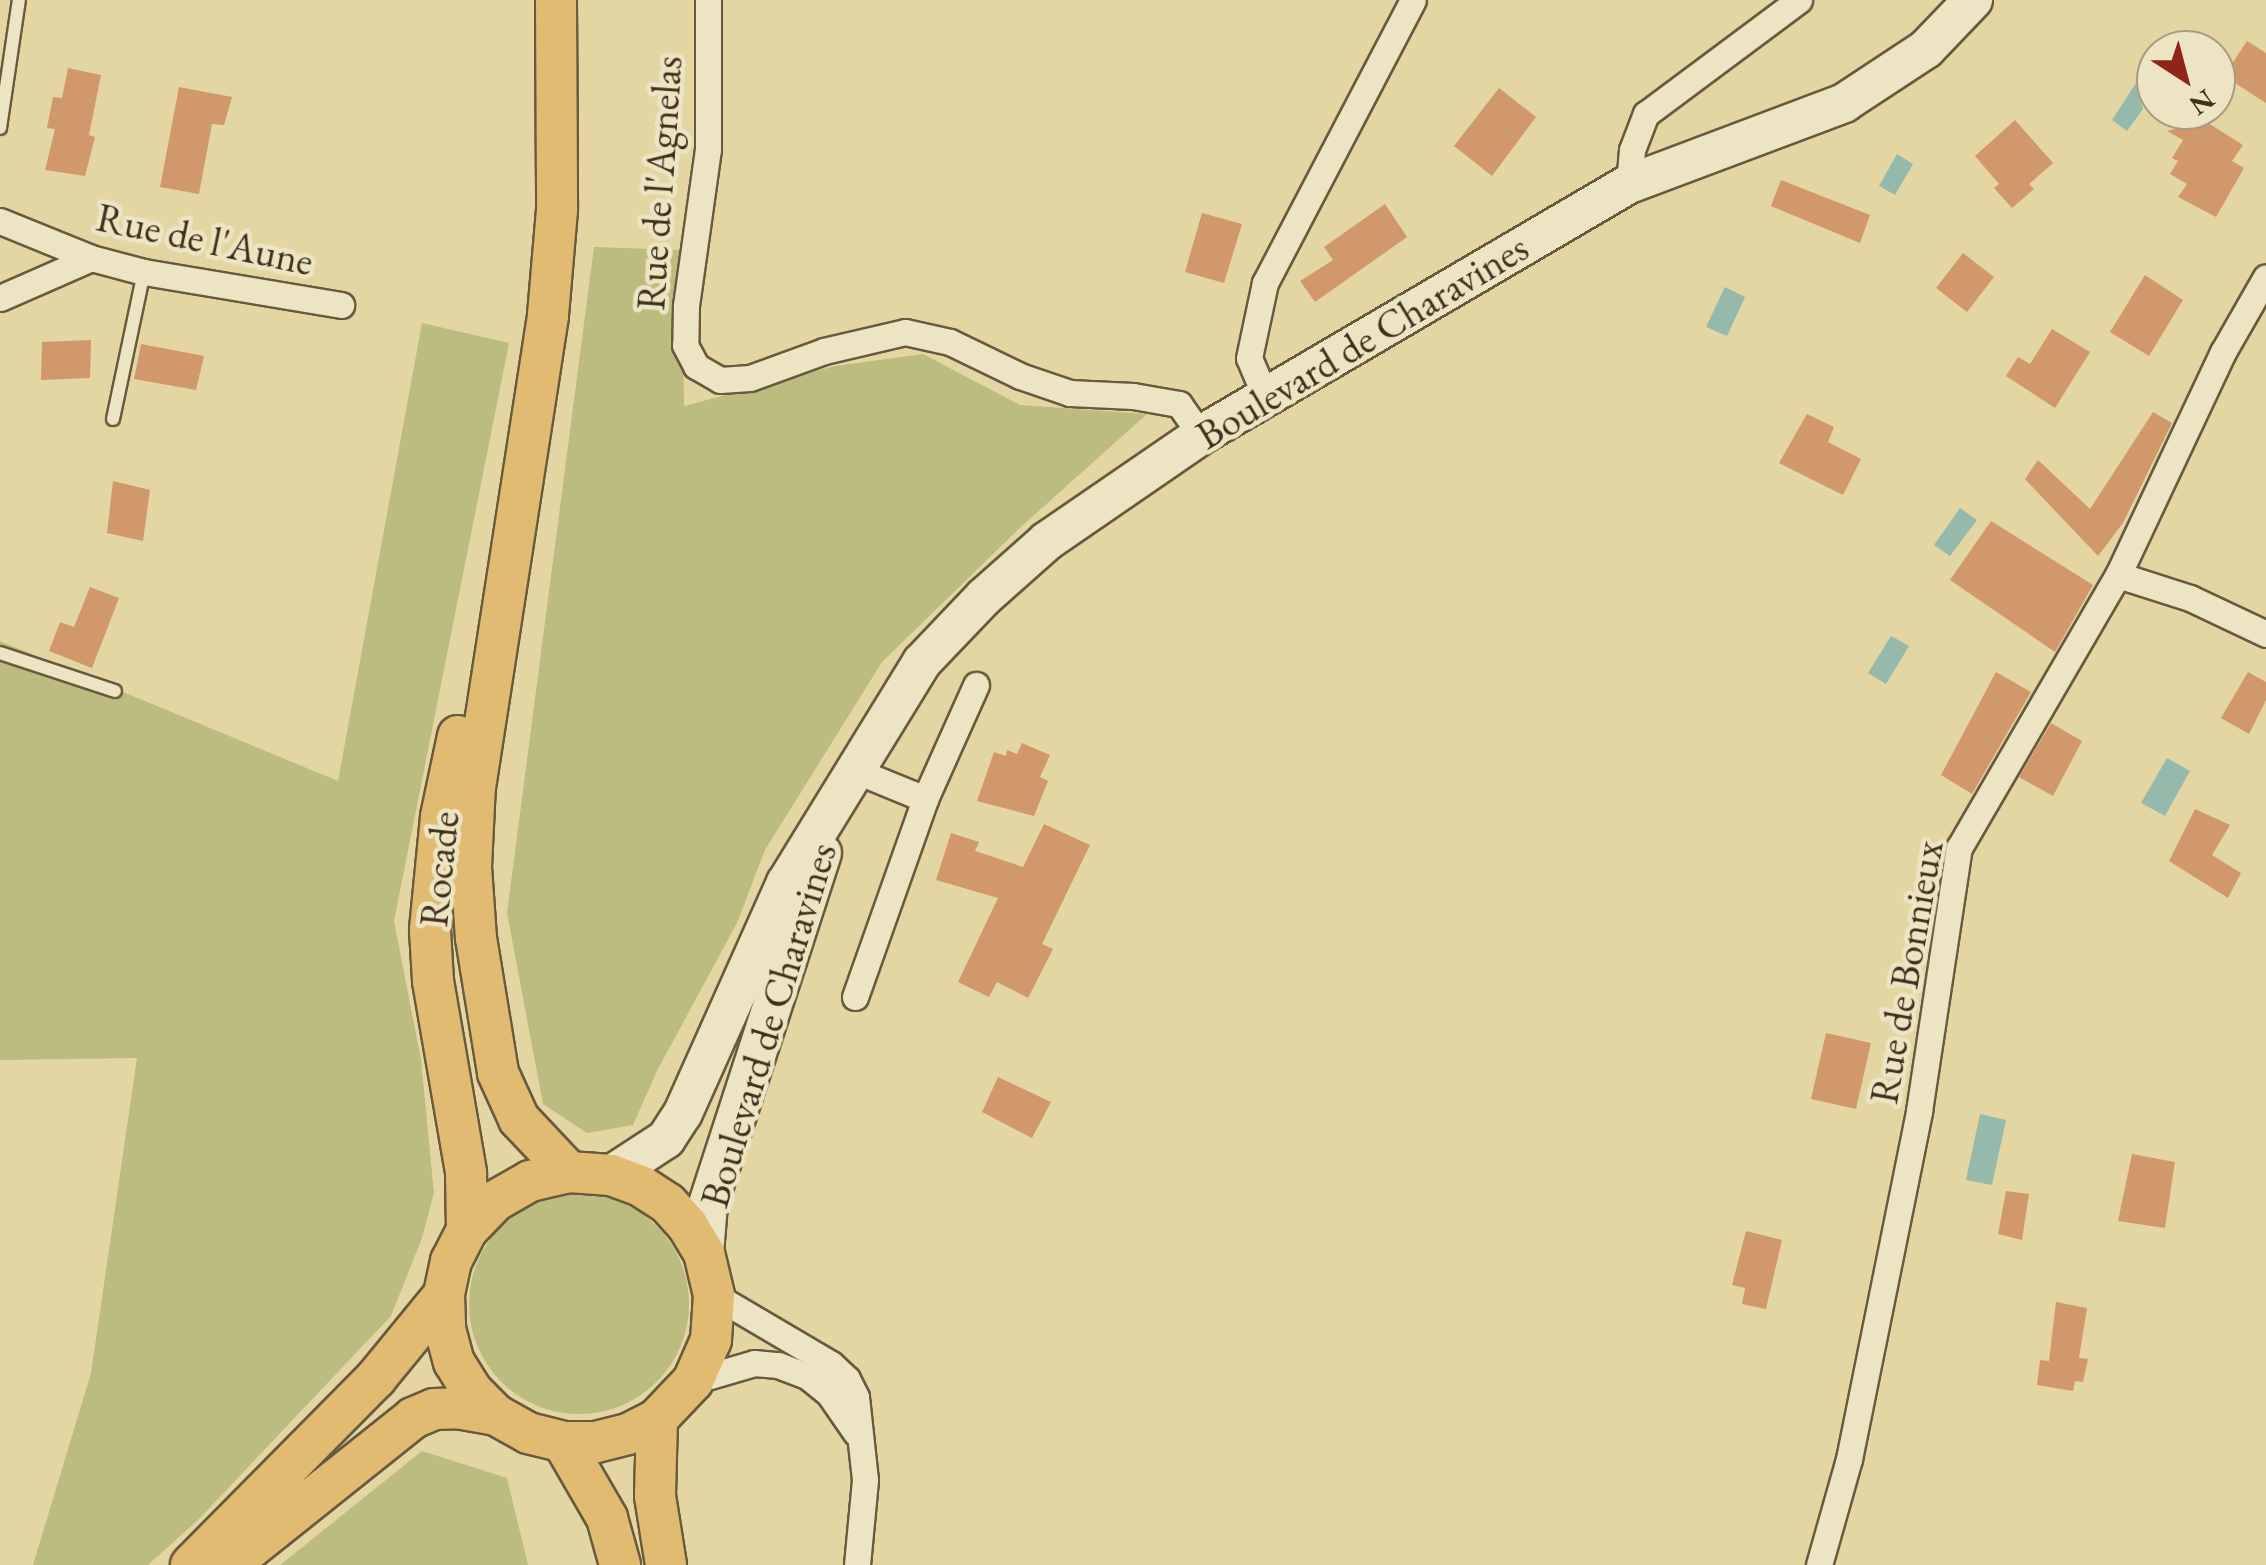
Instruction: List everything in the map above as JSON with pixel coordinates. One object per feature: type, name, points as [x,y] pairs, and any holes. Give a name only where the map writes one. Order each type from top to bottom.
[{"type":"main road","name":"Rocade","points":[[556,0],[557,210],[548,316],[476,785],[471,867],[489,1032],[508,1102],[533,1136],[569,1172]]},
{"type":"main road","name":"Boulevard de Charavines","points":[[611,1175],[666,1139],[683,1113],[786,883],[922,662],[984,597],[1047,541],[1201,435],[1629,184],[1844,103],[1926,49],[1973,0]]},
{"type":"main road","name":"Rocade","points":[[467,1230],[466,1173],[433,981],[432,881],[462,717],[516,514]]},
{"type":"main road","name":"Boulevard de Charavines","points":[[704,1253],[708,1204],[718,1170],[846,784]]},
{"type":"main road","name":"Boulevard de Charavines","points":[[569,1172],[611,1175],[640,1186],[667,1203],[688,1226],[704,1253],[714,1295],[711,1340],[693,1381],[657,1419],[628,1434],[596,1442],[563,1442],[528,1434],[496,1415],[472,1392],[454,1362],[444,1329],[444,1295],[451,1261],[467,1230],[495,1201],[530,1181],[569,1172]]},
{"type":"main road","name":"Boulevard de Charavines","points":[[191,1565],[376,1378],[444,1295]]},
{"type":"main road","name":"Boulevard de Charavines","points":[[229,1565],[413,1418],[434,1410],[456,1408],[496,1415]]},
{"type":"main road","points":[[657,1419],[655,1496],[666,1565]]},
{"type":"main road","points":[[563,1442],[607,1518],[620,1565]]},
{"type":"street","name":"Rue de l'Agnelas","points":[[708,0],[708,149],[686,306],[685,346],[696,366],[720,380],[750,378],[824,351],[905,332],[950,342],[1020,376],[1070,393],[1133,396],[1179,404],[1201,435]]},
{"type":"street","points":[[1266,398],[1249,358],[1265,284],[1413,0]]},
{"type":"street","points":[[1629,184],[1632,150],[1646,114],[1799,0]]},
{"type":"street","name":"Rue de l'Aune","points":[[0,221],[91,258],[144,272],[341,305]]},
{"type":"street","points":[[0,298],[91,258]]},
{"type":"street","name":"Rue de Bonnieux","points":[[1819,1565],[1849,1460],[1920,1111],[1959,848],[2118,575],[2223,352],[2266,277]]},
{"type":"street","points":[[2118,575],[2190,598],[2266,634]]},
{"type":"street","points":[[854,997],[925,798],[976,685]]},
{"type":"street","points":[[846,784],[925,798]]},
{"type":"street","points":[[714,1295],[830,1364],[846,1379],[856,1398],[862,1446],[865,1518],[857,1565]]},
{"type":"street","points":[[693,1381],[754,1363],[778,1365],[807,1376],[829,1394],[862,1446]]},
{"type":"lane","points":[[0,128],[19,0]]},
{"type":"lane","points":[[114,419],[144,272]]},
{"type":"lane","points":[[0,654],[115,691]]},
{"type":"shaded area","points":[[2136,83],[2136,119],[2127,131],[2112,120]]},
{"type":"shaded area","points":[[1897,154],[1913,164],[1895,195],[1879,186]]},
{"type":"shaded area","points":[[594,247],[682,250],[684,406],[835,366],[923,354],[1020,405],[1147,414],[1023,525],[882,662],[765,850],[737,923],[658,1069],[633,1125],[587,1133],[543,1104],[507,913]]},
{"type":"shaded area","points":[[1725,287],[1745,297],[1727,336],[1706,327]]},
{"type":"shaded area","points":[[422,323],[509,343],[394,921],[421,1060],[434,1193],[422,1238],[391,1316],[199,1519],[148,1565],[33,1565],[91,1373],[137,1058],[0,1060],[0,641],[338,781]]},
{"type":"shaded area","points":[[1960,508],[1977,520],[1950,556],[1934,545]]},
{"type":"shaded area","points":[[1891,636],[1909,646],[1886,684],[1868,673]]},
{"type":"shaded area","points":[[2167,758],[2190,771],[2165,816],[2141,803]]},
{"type":"shaded area","points":[[1980,1114],[2006,1120],[1992,1185],[1966,1180]]},
{"type":"shaded area","points":[[579,1194],[621,1202],[657,1226],[681,1262],[689,1304],[681,1346],[657,1382],[621,1406],[579,1414],[537,1406],[501,1382],[477,1346],[469,1304],[477,1262],[501,1226],[537,1202]]},
{"type":"shaded area","points":[[422,1451],[507,1478],[528,1565],[280,1565]]},
{"type":"building","points":[[2247,41],[2266,53],[2266,103],[2236,84],[2236,58]]},
{"type":"building","points":[[68,68],[101,75],[89,135],[95,137],[85,176],[45,170],[55,129],[47,128],[53,97],[62,98]]},
{"type":"building","points":[[179,87],[232,97],[224,125],[212,124],[199,194],[160,187]]},
{"type":"building","points":[[1499,88],[1536,117],[1492,176],[1454,146]]},
{"type":"building","points":[[2015,120],[2053,163],[2029,184],[2034,189],[2012,208],[1994,188],[1999,184],[1975,156]]},
{"type":"building","points":[[2219,130],[2243,145],[2232,161],[2244,168],[2216,217],[2178,197],[2187,184],[2170,174],[2178,161],[2172,158],[2183,140],[2167,131]]},
{"type":"building","points":[[1781,180],[1870,215],[1860,243],[1771,206]]},
{"type":"building","points":[[1385,204],[1407,237],[1315,302],[1300,281],[1333,260],[1324,247]]},
{"type":"building","points":[[1202,213],[1242,224],[1224,283],[1185,272]]},
{"type":"building","points":[[1963,253],[1994,277],[1967,312],[1936,288]]},
{"type":"building","points":[[2145,275],[2183,300],[2149,356],[2110,332]]},
{"type":"building","points":[[2052,329],[2090,352],[2055,408],[2006,376],[2018,357],[2030,364]]},
{"type":"building","points":[[91,340],[90,378],[41,380],[42,342]]},
{"type":"building","points":[[141,344],[204,356],[196,390],[134,379]]},
{"type":"building","points":[[2153,412],[2172,423],[2123,523],[2098,556],[2025,479],[2038,460],[2090,509]]},
{"type":"building","points":[[1807,414],[1834,427],[1828,442],[1861,459],[1843,495],[1779,463]]},
{"type":"building","points":[[113,481],[150,490],[143,541],[107,533]]},
{"type":"building","points":[[1991,521],[2093,585],[2055,652],[1950,580]]},
{"type":"building","points":[[90,587],[119,598],[92,668],[49,651],[60,622],[74,627]]},
{"type":"building","points":[[1996,672],[2031,692],[1972,794],[1941,775]]},
{"type":"building","points":[[2248,672],[2266,682],[2266,700],[2249,734],[2221,718]]},
{"type":"building","points":[[2051,723],[2082,741],[2053,796],[2019,777]]},
{"type":"building","points":[[1022,743],[1050,755],[1040,777],[1048,781],[1034,816],[977,801],[994,752],[1006,756],[1007,750],[1017,754]]},
{"type":"building","points":[[2195,809],[2230,825],[2212,855],[2241,873],[2228,898],[2169,861]]},
{"type":"building","points":[[1044,824],[1090,845],[1042,944],[1053,949],[1028,998],[997,982],[989,997],[958,982],[998,898],[936,880],[951,833],[979,842],[975,851],[1023,867]]},
{"type":"building","points":[[1826,1033],[1871,1043],[1856,1109],[1811,1099]]},
{"type":"building","points":[[998,1077],[1051,1102],[1032,1138],[982,1112]]},
{"type":"building","points":[[2132,1154],[2175,1162],[2165,1228],[2118,1221]]},
{"type":"building","points":[[2006,1191],[2029,1194],[2022,1240],[1998,1234]]},
{"type":"building","points":[[1746,1231],[1782,1240],[1766,1309],[1742,1304],[1745,1288],[1732,1285]]},
{"type":"building","points":[[2056,1302],[2087,1308],[2079,1358],[2088,1359],[2083,1382],[2075,1381],[2073,1391],[2037,1385],[2040,1360],[2049,1361]]}]
